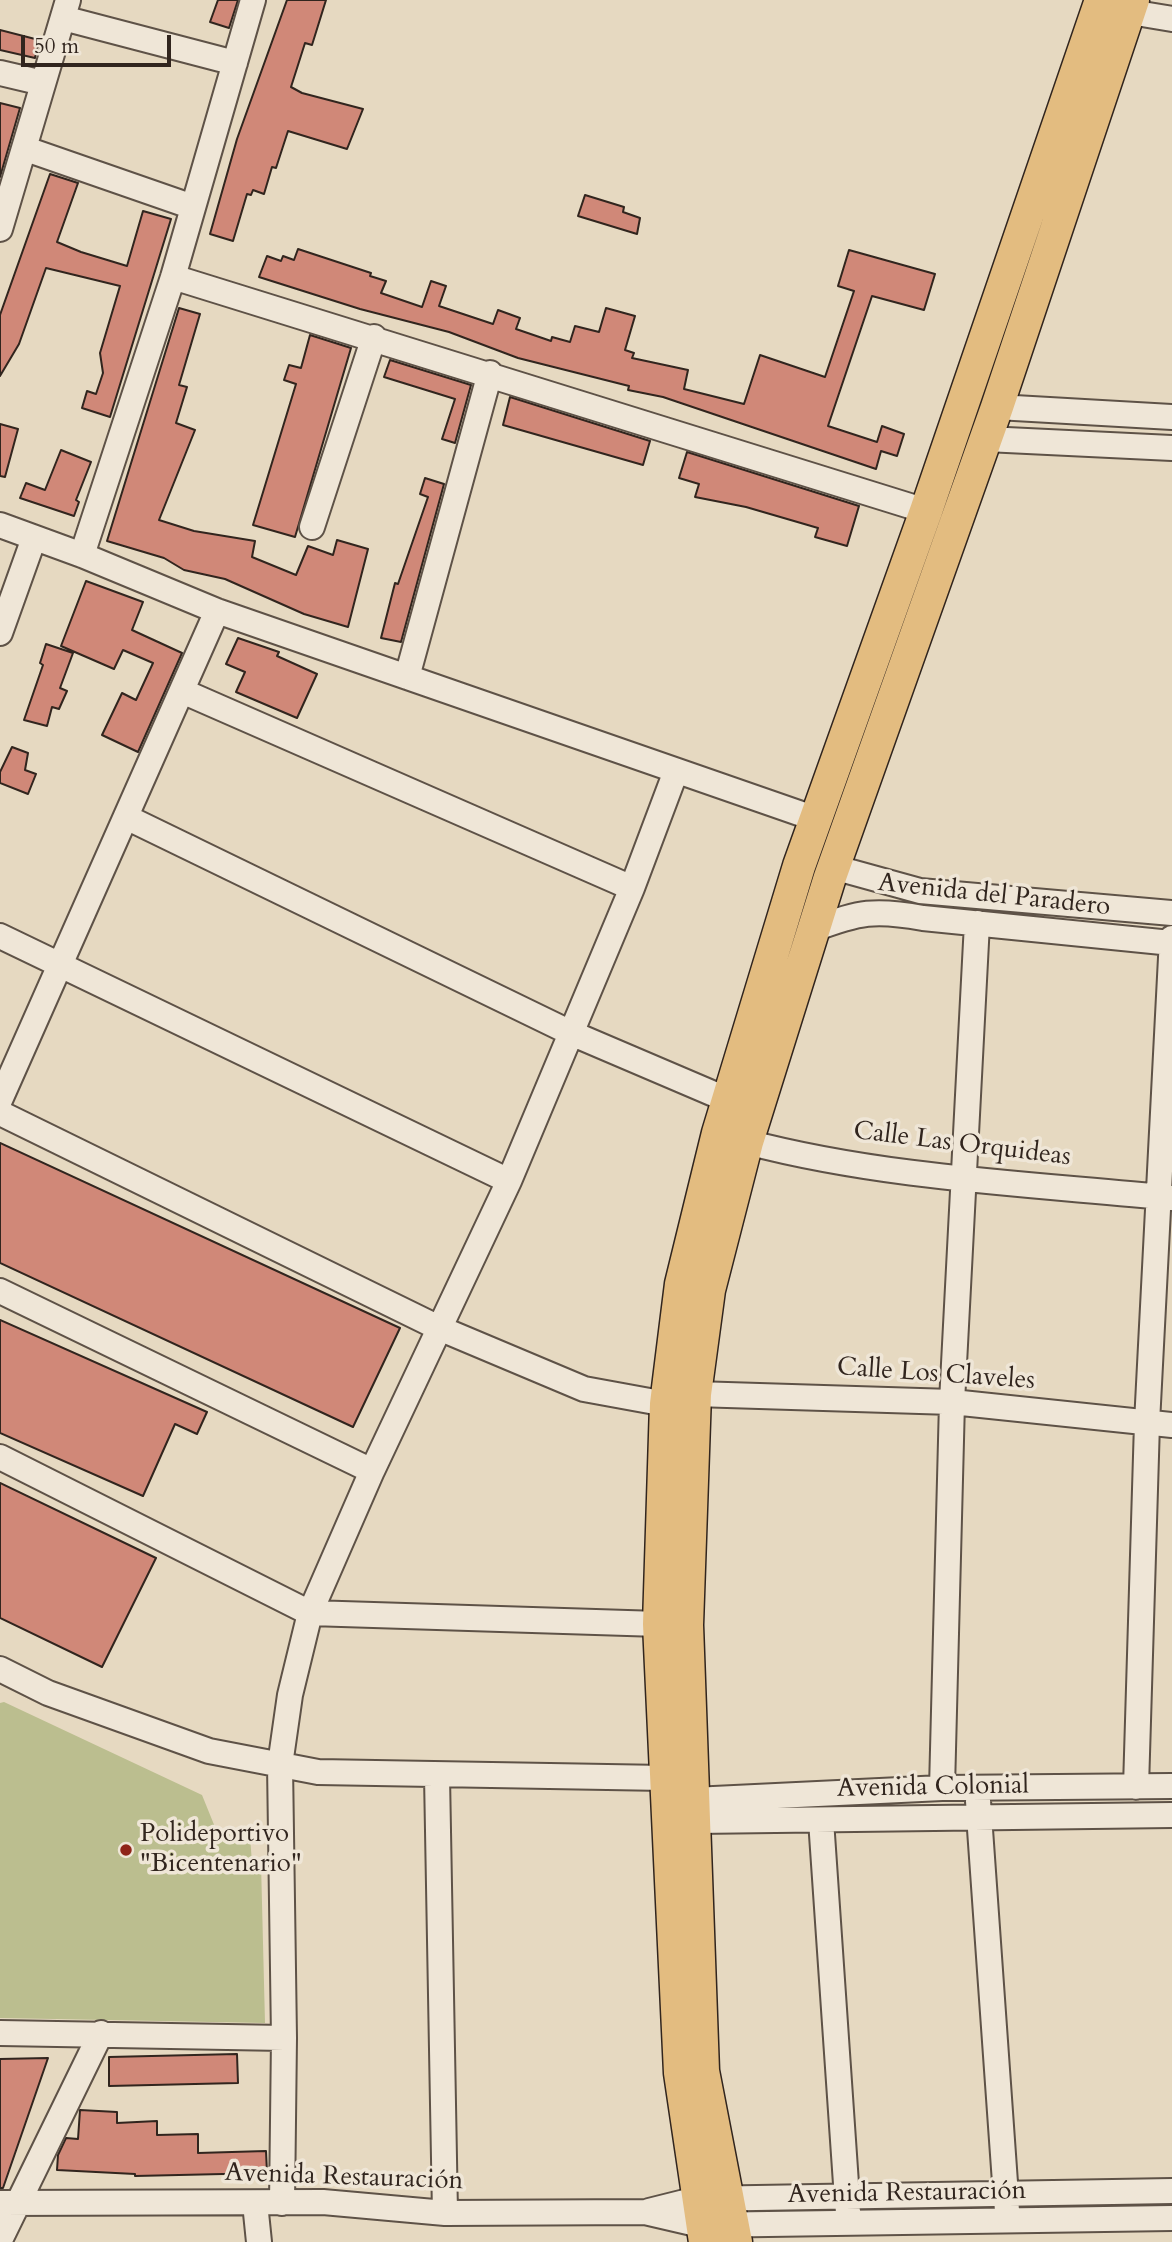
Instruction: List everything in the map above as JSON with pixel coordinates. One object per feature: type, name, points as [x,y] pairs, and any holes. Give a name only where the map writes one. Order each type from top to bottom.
[{"type":"main road","points":[[716,2222],[703,2071],[680,1399],[681,1284],[728,1100],[799,866],[926,511],[1101,0]]},
{"type":"main road","points":[[716,2222],[680,2073],[665,1778],[659,1624],[680,1399],[747,1142],[831,872],[997,407],[1127,4]]},
{"type":"main road","points":[[799,866],[831,872]]},
{"type":"street","points":[[82,555],[173,277],[253,0]]},
{"type":"street","points":[[1127,4],[1172,19]]},
{"type":"street","points":[[0,229],[6,187],[26,149],[66,9],[235,62]]},
{"type":"street","points":[[0,73],[43,83]]},
{"type":"street","points":[[26,149],[193,207]]},
{"type":"street","points":[[173,277],[490,373],[926,511]]},
{"type":"street","points":[[312,527],[374,337]]},
{"type":"street","points":[[407,677],[490,373]]},
{"type":"street","points":[[997,407],[1172,417]]},
{"type":"street","points":[[986,439],[1172,448]]},
{"type":"street","points":[[0,525],[82,555],[217,611],[816,819]]},
{"type":"street","points":[[0,633],[34,538]]},
{"type":"street","points":[[0,1100],[62,966],[217,611]]},
{"type":"street","points":[[182,691],[632,888]]},
{"type":"street","points":[[282,2203],[284,2038],[280,1765],[290,1695],[310,1613],[372,1471],[509,1181],[632,888],[676,771]]},
{"type":"street","points":[[126,817],[571,1033],[728,1100]]},
{"type":"street","name":"Avenida del Paradero","points":[[831,872],[920,891],[1172,913]]},
{"type":"street","name":"Avenida del Paradero","points":[[814,929],[852,914],[883,911],[1172,943]]},
{"type":"street","points":[[942,1788],[952,1402],[977,923]]},
{"type":"street","points":[[0,936],[509,1181]]},
{"type":"street","points":[[1136,1787],[1147,1423],[1166,1198],[1172,938]]},
{"type":"street","name":"Calle Los Claveles","points":[[0,1113],[439,1328],[584,1389],[680,1399],[952,1402],[1172,1425]]},
{"type":"street","name":"Calle Las Orquideas","points":[[747,1142],[799,1156],[964,1177],[1166,1198]]},
{"type":"street","points":[[0,1291],[372,1471]]},
{"type":"street","points":[[0,1457],[310,1613],[659,1624]]},
{"type":"street","points":[[0,1669],[48,1693],[209,1751],[318,1772],[665,1778]]},
{"type":"street","points":[[437,1776],[446,2213]]},
{"type":"street","points":[[694,1811],[942,1788],[1172,1786]]},
{"type":"street","points":[[977,1788],[1007,2222]]},
{"type":"street","name":"Avenida Colonial","points":[[694,1811],[821,1820],[1172,1815]]},
{"type":"street","points":[[821,1820],[849,2224]]},
{"type":"street","points":[[0,2033],[101,2032],[284,2038]]},
{"type":"street","points":[[0,2239],[9,2203],[101,2032]]},
{"type":"street","name":"Avenida Restauración","points":[[716,2222],[847,2197],[1172,2191]]},
{"type":"street","name":"Avenida Restauración","points":[[9,2203],[323,2202],[446,2213],[645,2212],[788,2234],[849,2224],[1172,2218]]},
{"type":"street","points":[[255,2203],[259,2242]]},
{"type":"green space","name":"Polideportivo \"Bicentenario\"","points":[[4,1702],[202,1795],[217,1832],[250,1836],[252,1863],[261,1863],[265,2023],[0,2018],[0,1703]]},
{"type":"building","points":[[218,0],[238,0],[229,28],[210,22]]},
{"type":"building","points":[[287,0],[326,0],[312,45],[305,43],[291,87],[302,93],[363,109],[347,149],[288,131],[276,168],[272,167],[264,194],[253,190],[251,195],[247,194],[233,241],[210,234],[237,139]]},
{"type":"building","points":[[0,30],[39,40],[35,58],[0,50]]},
{"type":"building","points":[[0,103],[20,108],[0,177]]},
{"type":"building","points":[[50,174],[78,183],[57,242],[81,252],[127,266],[143,211],[171,219],[110,417],[82,408],[87,391],[96,394],[103,373],[100,353],[120,286],[46,268],[19,344],[0,376],[0,315]]},
{"type":"building","points":[[585,195],[624,207],[623,212],[640,218],[637,234],[578,216]]},
{"type":"building","points":[[298,249],[371,273],[370,276],[386,281],[381,293],[422,307],[431,281],[446,286],[439,306],[493,324],[498,310],[520,318],[516,329],[551,341],[552,337],[570,342],[575,326],[599,332],[606,308],[635,316],[625,350],[634,353],[632,358],[688,370],[684,389],[744,404],[760,355],[825,377],[854,291],[838,286],[849,250],[935,274],[924,310],[872,296],[828,426],[877,442],[882,426],[904,434],[897,456],[881,451],[876,469],[663,397],[628,390],[629,386],[518,358],[449,332],[360,309],[259,277],[267,256],[281,261],[283,256],[294,260]]},
{"type":"building","points":[[179,308],[200,314],[179,385],[187,387],[176,423],[195,430],[159,520],[194,531],[255,541],[252,557],[296,575],[308,546],[333,555],[337,540],[368,549],[348,627],[304,614],[225,579],[184,570],[164,558],[107,541]]},
{"type":"building","points":[[310,335],[351,348],[295,537],[253,525],[296,384],[284,380],[289,365],[301,368]]},
{"type":"building","points":[[390,360],[471,385],[455,443],[442,439],[455,399],[384,377]]},
{"type":"building","points":[[510,397],[650,441],[643,465],[503,425]]},
{"type":"building","points":[[0,424],[18,429],[5,477],[0,476]]},
{"type":"building","points":[[61,450],[91,462],[76,500],[79,502],[74,516],[20,498],[26,483],[45,490]]},
{"type":"building","points":[[687,452],[859,506],[847,546],[815,537],[818,528],[746,507],[695,497],[699,484],[679,478]]},
{"type":"building","points":[[425,478],[444,484],[401,642],[381,638],[395,583],[398,584],[428,497],[420,494]]},
{"type":"building","points":[[86,581],[143,602],[132,630],[182,653],[138,752],[102,735],[122,693],[136,700],[153,663],[123,650],[114,669],[61,646]]},
{"type":"building","points":[[238,638],[279,652],[277,656],[317,674],[297,718],[236,692],[245,672],[226,664]]},
{"type":"building","points":[[46,644],[73,653],[60,688],[67,691],[59,709],[52,707],[47,726],[24,720],[43,665],[40,663]]},
{"type":"building","points":[[12,747],[28,753],[25,770],[36,774],[28,794],[0,783],[0,772]]},
{"type":"building","points":[[0,1143],[400,1328],[353,1427],[0,1263]]},
{"type":"building","points":[[0,1320],[207,1412],[197,1434],[175,1424],[143,1496],[0,1433]]},
{"type":"building","points":[[0,1483],[156,1558],[102,1667],[0,1618]]},
{"type":"building","points":[[237,2054],[238,2083],[109,2086],[109,2057]]},
{"type":"building","points":[[48,2058],[3,2188],[0,2188],[0,2059]]},
{"type":"building","points":[[80,2110],[117,2112],[117,2123],[157,2121],[157,2135],[198,2134],[198,2153],[266,2151],[267,2173],[135,2176],[57,2170],[58,2155],[66,2138],[78,2139]]},
{"type":"place","name":"Polideportivo \"Bicentenario\"","points":[[126,1850]]}]
